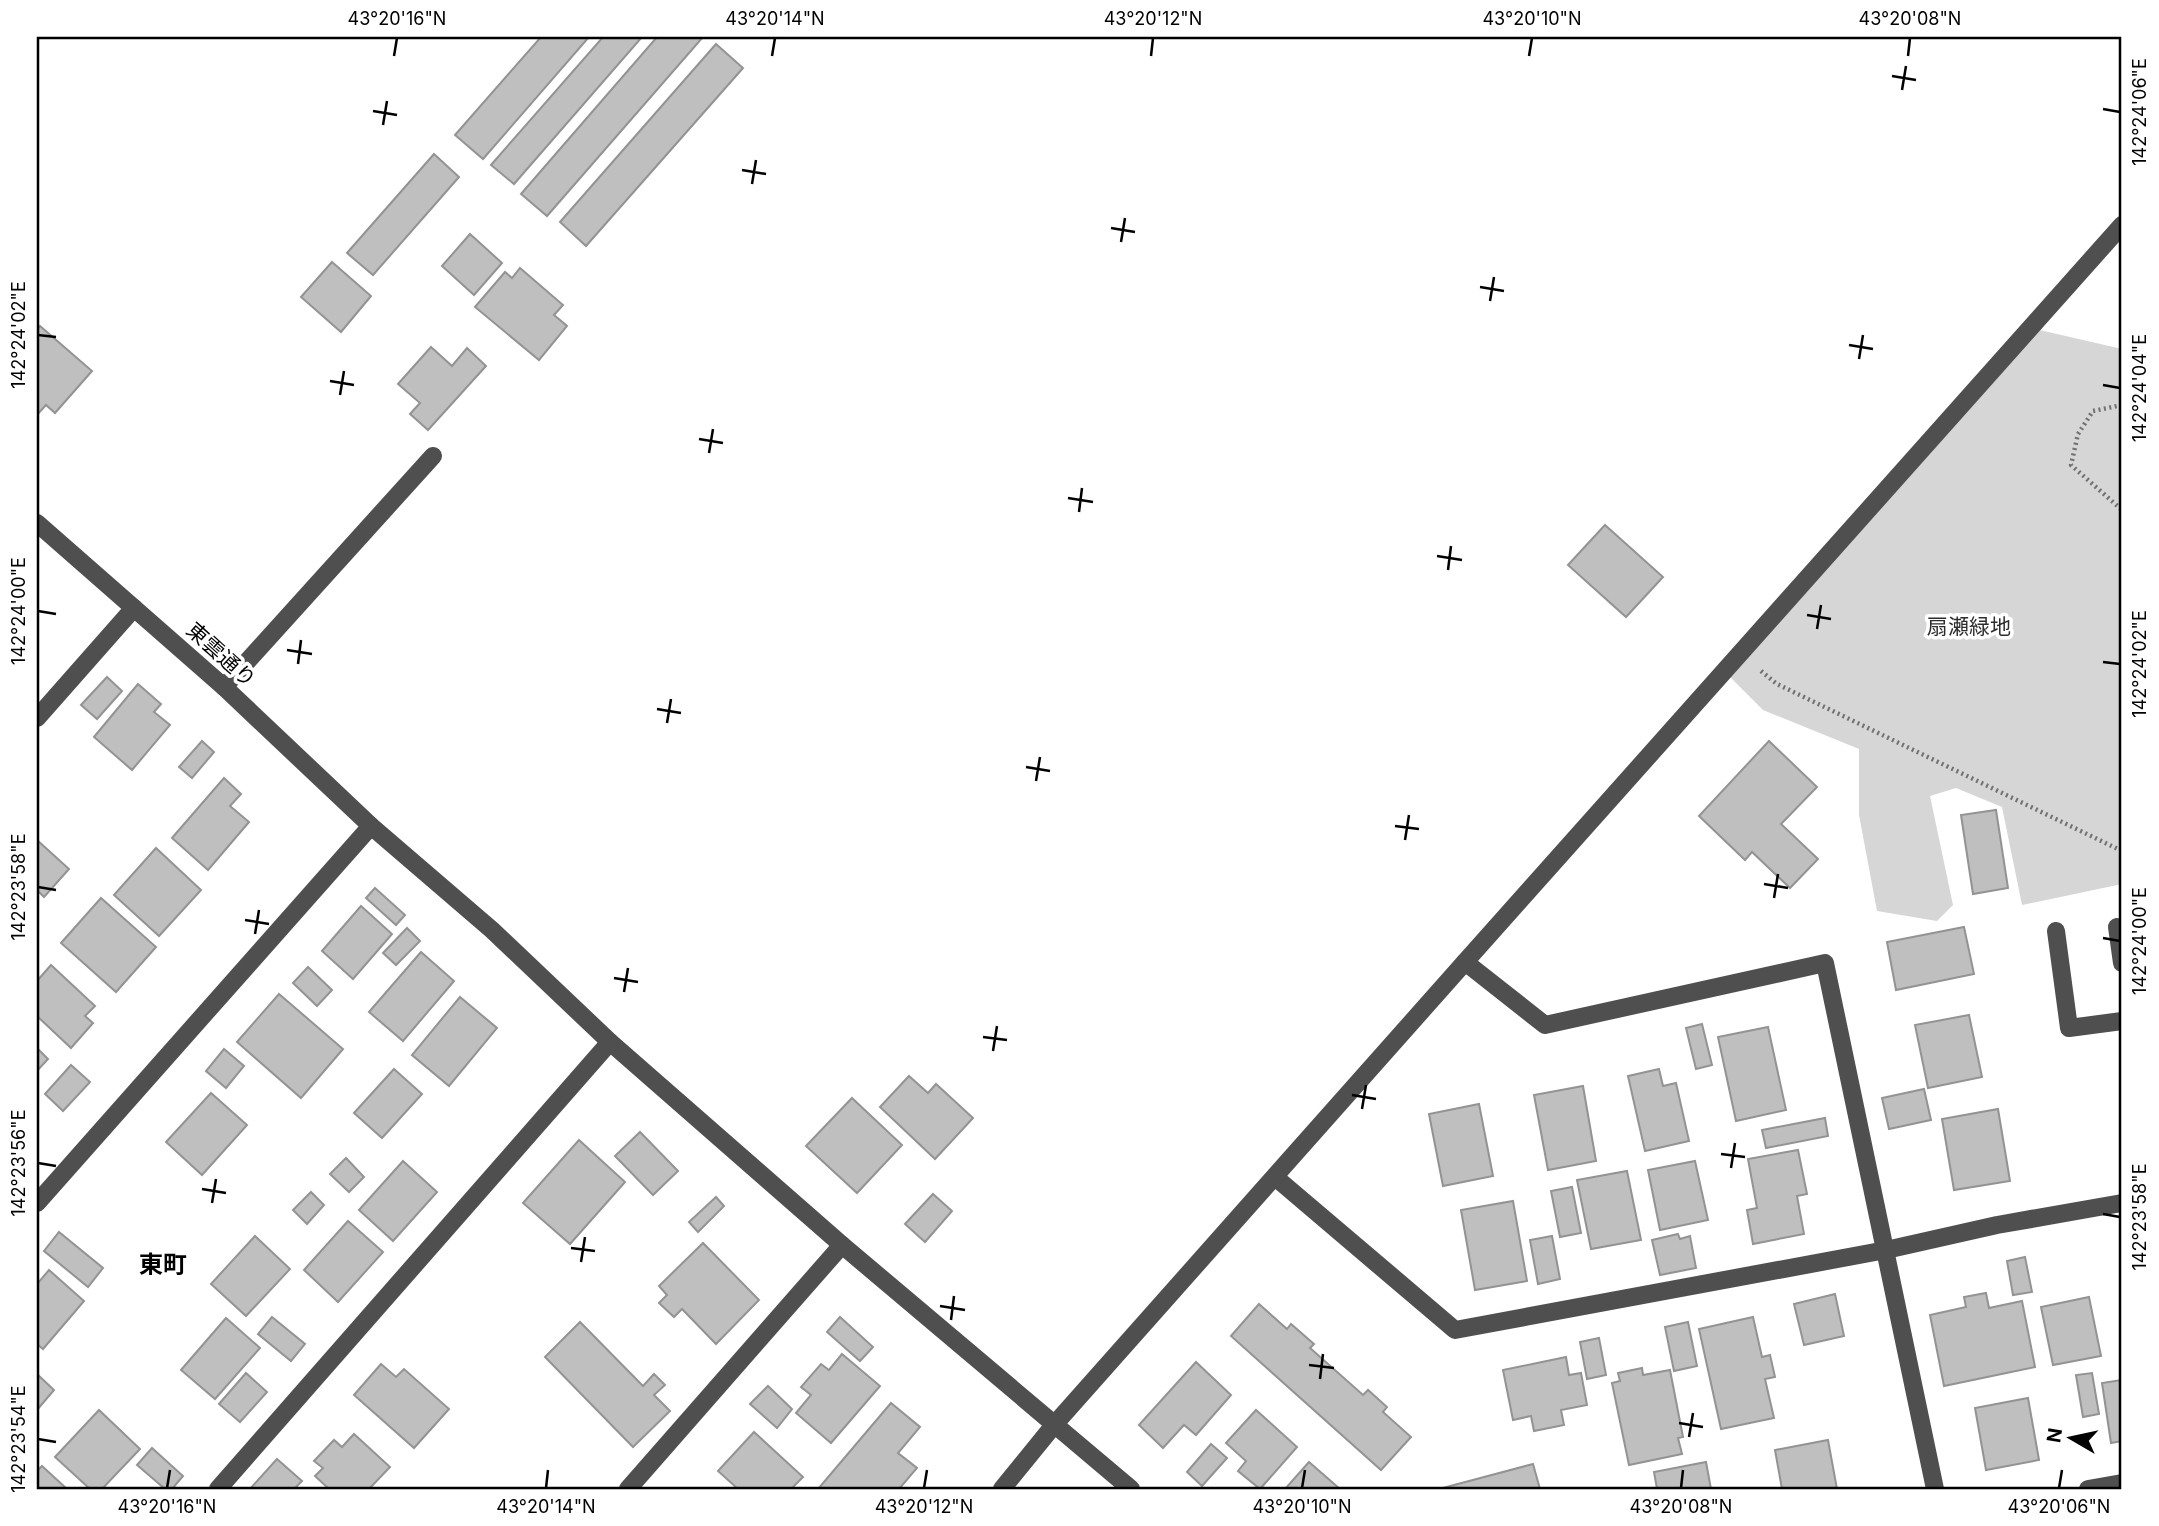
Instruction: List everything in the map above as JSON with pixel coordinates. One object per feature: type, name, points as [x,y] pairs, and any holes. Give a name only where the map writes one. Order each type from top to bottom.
[{"type":"street","points":[[1002,1489],[1054,1425],[2122,225]]},
{"type":"street","points":[[224,687],[433,456]]},
{"type":"street","name":"東雲通り","points":[[37,523],[224,687],[370,827],[492,930],[610,1042],[842,1245],[1131,1489]]},
{"type":"street","points":[[37,718],[134,608]]},
{"type":"street","points":[[37,1203],[370,827]]},
{"type":"street","points":[[2117,927],[2122,963]]},
{"type":"street","points":[[2056,931],[2069,1028],[2122,1021]]},
{"type":"street","points":[[1465,962],[1545,1025],[1825,964],[1935,1489]]},
{"type":"street","points":[[218,1489],[610,1042]]},
{"type":"street","points":[[1275,1178],[1455,1330],[2122,1203]]},
{"type":"street","points":[[628,1489],[842,1245]]},
{"type":"street","points":[[2088,1489],[2122,1483]]},
{"type":"path","points":[[2122,405],[2093,411],[2078,434],[2071,465],[2122,510]]},
{"type":"path","points":[[1739,653],[1777,684],[2122,851]]},
{"type":"green space","name":"扇瀬緑地","points":[[2031,328],[2122,349],[2122,884],[2022,905],[2002,807],[1956,788],[1930,796],[1953,905],[1937,921],[1877,911],[1859,815],[1859,749],[1763,710],[1723,670]]},
{"type":"building","points":[[541,37],[589,37],[483,159],[455,135]]},
{"type":"building","points":[[603,37],[642,37],[514,184],[491,165]]},
{"type":"building","points":[[657,37],[703,37],[547,216],[521,194]]},
{"type":"building","points":[[716,44],[743,68],[586,246],[560,222]]},
{"type":"building","points":[[434,154],[459,177],[373,275],[347,253]]},
{"type":"building","points":[[470,234],[502,263],[474,295],[442,266]]},
{"type":"building","points":[[332,262],[371,296],[341,332],[301,297]]},
{"type":"building","points":[[520,268],[563,305],[554,315],[567,326],[539,360],[475,307],[505,272],[512,278]]},
{"type":"building","points":[[40,326],[92,371],[55,413],[46,405],[37,415],[37,330]]},
{"type":"building","points":[[431,347],[452,366],[467,348],[486,366],[428,430],[410,414],[420,403],[398,384]]},
{"type":"building","points":[[1605,525],[1663,577],[1626,617],[1568,565]]},
{"type":"building","points":[[107,677],[122,691],[97,719],[81,705]]},
{"type":"building","points":[[138,684],[161,704],[154,712],[170,725],[132,770],[94,737]]},
{"type":"building","points":[[202,741],[214,752],[192,778],[179,767]]},
{"type":"building","points":[[1769,741],[1817,787],[1781,824],[1818,859],[1790,888],[1752,852],[1745,860],[1699,816]]},
{"type":"building","points":[[224,778],[241,794],[230,806],[249,822],[208,870],[172,838]]},
{"type":"building","points":[[1996,810],[2008,888],[1973,894],[1961,815]]},
{"type":"building","points":[[37,840],[69,869],[44,897],[37,890]]},
{"type":"building","points":[[156,848],[201,890],[159,936],[114,895]]},
{"type":"building","points":[[375,888],[405,915],[396,925],[366,898]]},
{"type":"building","points":[[101,898],[156,947],[116,992],[61,943]]},
{"type":"building","points":[[361,906],[392,934],[353,979],[322,951]]},
{"type":"building","points":[[1964,927],[1974,974],[1896,990],[1887,942]]},
{"type":"building","points":[[407,928],[420,941],[396,965],[383,953]]},
{"type":"building","points":[[421,952],[454,981],[403,1041],[369,1012]]},
{"type":"building","points":[[51,965],[95,1006],[85,1016],[93,1023],[71,1048],[37,1016],[37,981]]},
{"type":"building","points":[[308,967],[332,990],[317,1006],[293,983]]},
{"type":"building","points":[[279,994],[343,1049],[301,1098],[237,1042]]},
{"type":"building","points":[[460,997],[497,1028],[449,1086],[412,1055]]},
{"type":"building","points":[[1969,1015],[1982,1077],[1928,1088],[1915,1025]]},
{"type":"building","points":[[1702,1024],[1712,1065],[1696,1069],[1686,1028]]},
{"type":"building","points":[[1768,1027],[1786,1110],[1736,1121],[1718,1037]]},
{"type":"building","points":[[37,1048],[48,1059],[37,1071]]},
{"type":"building","points":[[224,1049],[244,1066],[226,1088],[206,1071]]},
{"type":"building","points":[[71,1065],[90,1082],[63,1111],[45,1094]]},
{"type":"building","points":[[394,1069],[422,1094],[382,1138],[354,1113]]},
{"type":"building","points":[[1659,1069],[1663,1086],[1676,1083],[1689,1141],[1645,1151],[1628,1076]]},
{"type":"building","points":[[909,1076],[928,1093],[936,1084],[973,1118],[935,1159],[880,1107]]},
{"type":"building","points":[[1583,1086],[1596,1161],[1548,1170],[1534,1095]]},
{"type":"building","points":[[1924,1089],[1931,1120],[1889,1129],[1882,1098]]},
{"type":"building","points":[[211,1093],[247,1125],[202,1175],[166,1142]]},
{"type":"building","points":[[852,1098],[902,1145],[857,1193],[806,1146]]},
{"type":"building","points":[[1479,1104],[1493,1176],[1443,1186],[1429,1114]]},
{"type":"building","points":[[1998,1109],[2010,1181],[1954,1190],[1942,1119]]},
{"type":"building","points":[[1825,1118],[1828,1136],[1766,1148],[1762,1130]]},
{"type":"building","points":[[640,1132],[678,1171],[653,1195],[615,1156]]},
{"type":"building","points":[[579,1140],[625,1182],[570,1244],[523,1203]]},
{"type":"building","points":[[1798,1150],[1807,1194],[1797,1196],[1804,1234],[1753,1244],[1747,1210],[1757,1208],[1748,1159]]},
{"type":"building","points":[[346,1158],[364,1177],[349,1192],[330,1174]]},
{"type":"building","points":[[403,1161],[437,1192],[393,1241],[359,1210]]},
{"type":"building","points":[[1695,1161],[1708,1220],[1660,1230],[1648,1170]]},
{"type":"building","points":[[1627,1171],[1641,1240],[1591,1249],[1577,1180]]},
{"type":"building","points":[[1572,1187],[1581,1233],[1560,1237],[1551,1191]]},
{"type":"building","points":[[311,1192],[324,1205],[307,1224],[293,1210]]},
{"type":"building","points":[[933,1194],[952,1211],[925,1242],[905,1224]]},
{"type":"building","points":[[716,1197],[724,1206],[698,1232],[689,1222]]},
{"type":"building","points":[[1513,1201],[1527,1281],[1475,1290],[1461,1210]]},
{"type":"building","points":[[348,1221],[383,1252],[338,1302],[304,1270]]},
{"type":"building","points":[[59,1232],[103,1268],[88,1287],[44,1251]]},
{"type":"building","points":[[1678,1234],[1680,1239],[1690,1236],[1696,1268],[1660,1275],[1652,1240]]},
{"type":"building","points":[[255,1236],[290,1269],[246,1316],[211,1284]]},
{"type":"building","points":[[1552,1236],[1560,1279],[1538,1284],[1530,1240]]},
{"type":"building","points":[[703,1243],[759,1300],[716,1344],[682,1309],[674,1317],[659,1303],[667,1295],[659,1286]]},
{"type":"building","points":[[2025,1257],[2032,1292],[2013,1295],[2007,1261]]},
{"type":"building","points":[[49,1270],[84,1301],[43,1349],[37,1344],[37,1284]]},
{"type":"building","points":[[1986,1293],[1989,1308],[2022,1301],[2035,1367],[1944,1386],[1930,1315],[1966,1307],[1964,1297]]},
{"type":"building","points":[[1835,1294],[1844,1336],[1804,1345],[1794,1304]]},
{"type":"building","points":[[2089,1297],[2101,1356],[2053,1365],[2041,1307]]},
{"type":"building","points":[[1259,1304],[1287,1329],[1291,1324],[1314,1344],[1310,1348],[1363,1395],[1368,1390],[1387,1407],[1383,1412],[1411,1437],[1381,1470],[1231,1336]]},
{"type":"building","points":[[272,1317],[305,1344],[291,1361],[258,1334]]},
{"type":"building","points":[[840,1317],[873,1347],[860,1361],[827,1332]]},
{"type":"building","points":[[1753,1317],[1762,1357],[1770,1355],[1775,1377],[1765,1379],[1774,1418],[1721,1429],[1699,1329]]},
{"type":"building","points":[[226,1318],[260,1348],[215,1399],[181,1370]]},
{"type":"building","points":[[580,1322],[643,1386],[654,1374],[665,1385],[654,1395],[670,1411],[633,1447],[545,1357]]},
{"type":"building","points":[[1688,1322],[1697,1366],[1674,1371],[1665,1327]]},
{"type":"building","points":[[1599,1338],[1606,1375],[1587,1379],[1580,1342]]},
{"type":"building","points":[[842,1354],[880,1386],[831,1443],[796,1413],[811,1395],[801,1387],[821,1364],[829,1370]]},
{"type":"building","points":[[1566,1357],[1569,1375],[1581,1373],[1587,1405],[1561,1410],[1564,1425],[1534,1431],[1531,1416],[1513,1420],[1503,1370]]},
{"type":"building","points":[[1196,1362],[1231,1395],[1196,1435],[1184,1425],[1163,1448],[1139,1425]]},
{"type":"building","points":[[381,1364],[396,1377],[404,1369],[449,1409],[414,1448],[354,1395]]},
{"type":"building","points":[[1642,1368],[1643,1375],[1670,1370],[1683,1437],[1678,1438],[1682,1454],[1629,1465],[1612,1383],[1620,1381],[1618,1373]]},
{"type":"building","points":[[246,1373],[267,1392],[240,1422],[219,1404]]},
{"type":"building","points":[[2092,1373],[2099,1414],[2083,1417],[2076,1375]]},
{"type":"building","points":[[37,1374],[54,1390],[37,1410]]},
{"type":"building","points":[[2122,1380],[2122,1441],[2111,1443],[2102,1383]]},
{"type":"building","points":[[768,1386],[792,1409],[777,1428],[750,1404]]},
{"type":"building","points":[[2028,1398],[2039,1460],[1986,1470],[1975,1408]]},
{"type":"building","points":[[891,1403],[920,1427],[898,1453],[917,1468],[899,1489],[818,1489]]},
{"type":"building","points":[[99,1410],[140,1449],[102,1489],[90,1489],[55,1457]]},
{"type":"building","points":[[1256,1410],[1297,1447],[1260,1489],[1238,1471],[1246,1461],[1226,1443]]},
{"type":"building","points":[[754,1432],[803,1477],[791,1489],[738,1489],[718,1471]]},
{"type":"building","points":[[354,1434],[390,1467],[369,1489],[329,1489],[315,1476],[323,1468],[314,1461],[334,1440],[342,1447]]},
{"type":"building","points":[[1828,1440],[1837,1489],[1782,1489],[1775,1450]]},
{"type":"building","points":[[1211,1444],[1227,1458],[1202,1486],[1187,1472]]},
{"type":"building","points":[[152,1448],[183,1476],[172,1489],[165,1489],[137,1465]]},
{"type":"building","points":[[277,1459],[302,1481],[294,1489],[250,1489]]},
{"type":"building","points":[[1309,1462],[1340,1489],[1285,1489]]},
{"type":"building","points":[[1706,1462],[1711,1489],[1657,1489],[1654,1472]]},
{"type":"building","points":[[1533,1464],[1540,1489],[1439,1489]]},
{"type":"building","points":[[42,1466],[67,1489],[37,1489],[37,1471]]},
{"type":"district","name":"東町","points":[[163,1265]]}]
